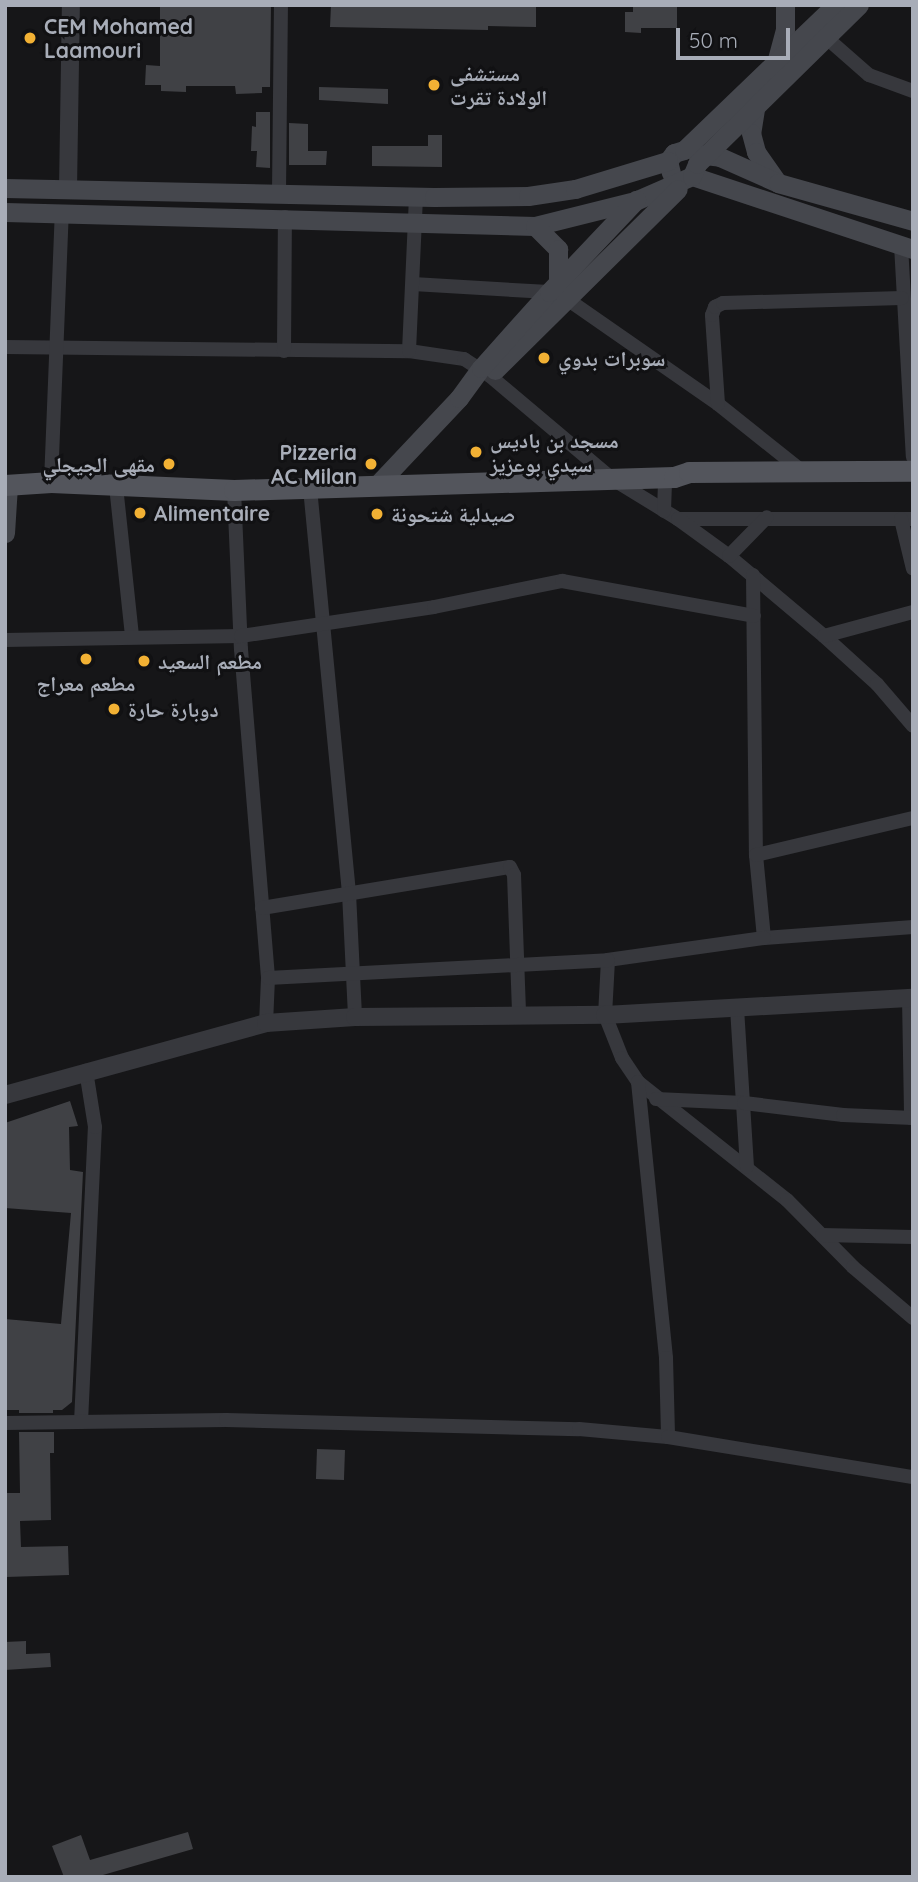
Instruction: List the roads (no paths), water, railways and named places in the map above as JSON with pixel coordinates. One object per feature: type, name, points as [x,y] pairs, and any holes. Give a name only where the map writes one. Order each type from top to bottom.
[{"type":"main road","points":[[775,65],[785,30],[785,5]]},
{"type":"main road","points":[[5,212],[285,217],[535,226],[635,201],[671,188],[687,165],[755,109],[821,33],[834,10],[859,5]]},
{"type":"main road","points":[[558,291],[687,165],[775,65],[821,33]]},
{"type":"main road","points":[[755,109],[751,133],[756,152],[778,183]]},
{"type":"main road","points":[[5,188],[416,197],[528,196],[575,189],[687,165],[778,183],[913,221]]},
{"type":"main road","points":[[687,165],[907,247]]},
{"type":"main road","points":[[376,486],[486,372],[635,201]]},
{"type":"main road","points":[[535,226],[558,249],[558,291]]},
{"type":"main road","points":[[5,533],[7,485],[51,482],[234,490],[670,477],[689,472],[913,471]]},
{"type":"main road","points":[[670,477],[688,484],[913,483]]},
{"type":"street","points":[[68,189],[71,5]]},
{"type":"street","points":[[279,192],[281,5]]},
{"type":"street","points":[[821,33],[869,75],[913,91]]},
{"type":"street","points":[[409,351],[416,197]]},
{"type":"street","points":[[51,482],[62,214]]},
{"type":"street","points":[[284,351],[285,217]]},
{"type":"street","points":[[907,247],[902,298],[909,341],[913,457]]},
{"type":"street","points":[[413,284],[558,291],[718,404],[802,471]]},
{"type":"street","points":[[718,404],[712,315],[715,307],[723,303],[902,298]]},
{"type":"street","points":[[5,347],[409,351],[464,359],[486,372],[611,478],[678,519],[753,575],[877,684],[913,726]]},
{"type":"street","points":[[664,511],[670,477]]},
{"type":"street","points":[[116,486],[132,636]]},
{"type":"street","points":[[310,488],[349,893],[355,1017]]},
{"type":"street","points":[[234,490],[241,636],[268,978],[266,1023]]},
{"type":"street","points":[[729,556],[767,517]]},
{"type":"street","points":[[678,519],[907,519],[913,569]]},
{"type":"street","points":[[753,575],[756,855],[764,938]]},
{"type":"street","points":[[5,640],[241,636],[323,625],[562,581],[754,616]]},
{"type":"street","points":[[824,636],[913,612]]},
{"type":"street","points":[[756,855],[913,818]]},
{"type":"street","points":[[262,908],[500,866],[510,867],[514,874],[519,1014]]},
{"type":"street","points":[[268,978],[608,960],[764,938],[913,927]]},
{"type":"street","points":[[608,960],[605,1015],[622,1058],[638,1082],[656,1099],[787,1200],[853,1267],[913,1318]]},
{"type":"street","points":[[5,1094],[266,1023],[355,1017],[605,1015],[911,998],[912,1118],[843,1115],[744,1103],[656,1099]]},
{"type":"street","points":[[737,1007],[747,1167]]},
{"type":"street","points":[[82,1422],[95,1127],[86,1071]]},
{"type":"street","points":[[638,1082],[666,1358],[668,1437]]},
{"type":"street","points":[[822,1235],[913,1237]]},
{"type":"street","points":[[5,1423],[226,1420],[579,1429],[668,1437],[913,1478]]},
{"type":"place","name":"CEM Mohamed Laamouri","points":[[30,38]]},
{"type":"place","name":"مستشفى الولادة تقرت","points":[[434,85]]},
{"type":"place","name":"سوبرات بدوي","points":[[544,358]]},
{"type":"place","name":"مسجد بن باديس سيدي بوعزيز","points":[[476,452]]},
{"type":"place","name":"مقهى الجيجلي","points":[[169,464]]},
{"type":"place","name":"Pizzeria AC Milan","points":[[371,464]]},
{"type":"place","name":"Alimentaire","points":[[140,513]]},
{"type":"place","name":"صيدلية شتحونة","points":[[377,514]]},
{"type":"place","name":"مطعم معراج","points":[[86,659]]},
{"type":"place","name":"مطعم السعيد","points":[[144,661]]},
{"type":"place","name":"دوبارة حارة","points":[[114,709]]}]
